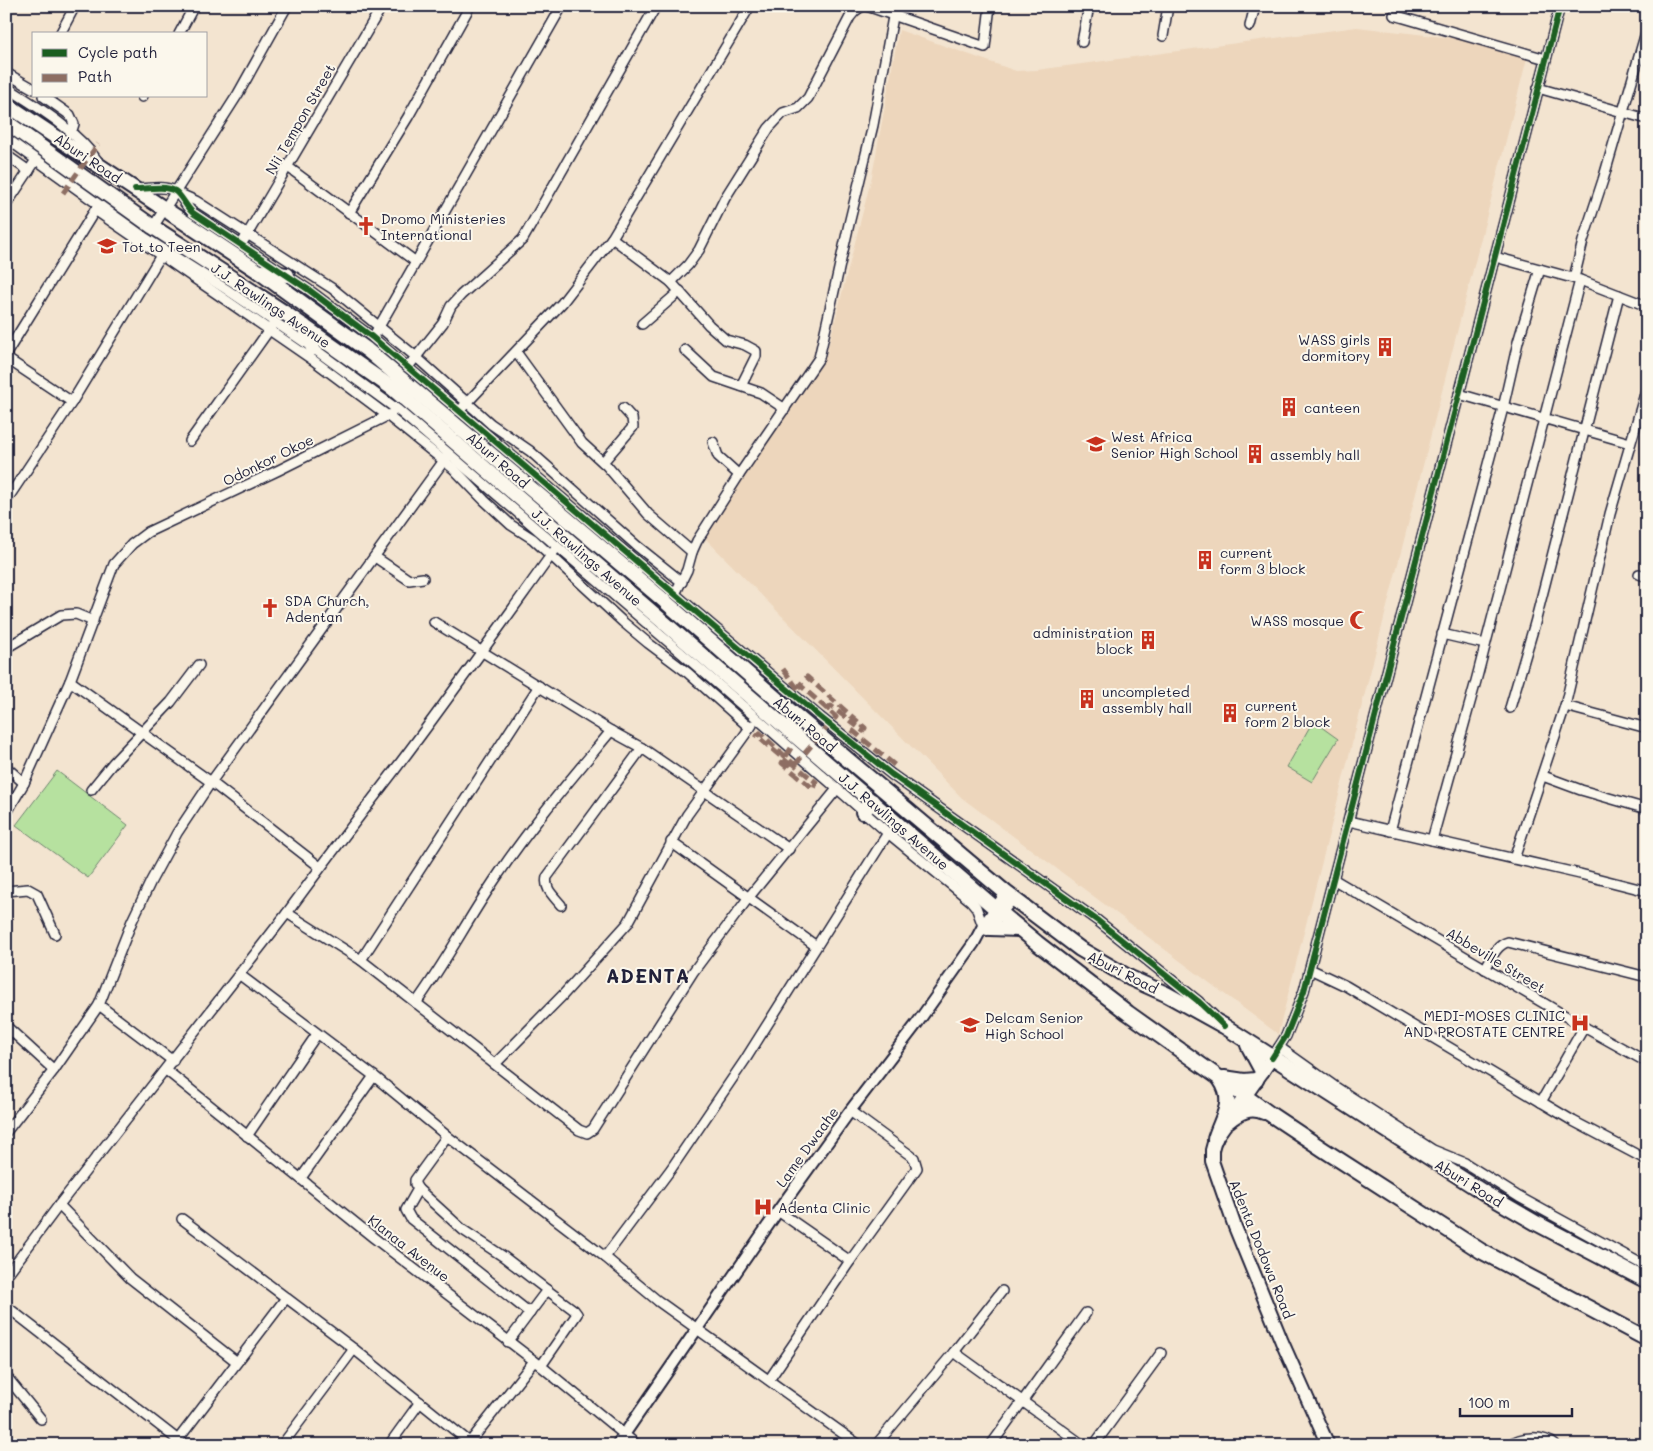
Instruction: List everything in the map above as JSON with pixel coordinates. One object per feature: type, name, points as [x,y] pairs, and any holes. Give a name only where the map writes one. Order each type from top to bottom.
[{"type":"highway","name":"Aburi Road","points":[[6,104],[135,189],[158,219],[258,271],[399,376],[684,610],[796,716],[1009,896],[1080,950],[1130,978],[1166,994],[1243,1038],[1276,1052],[1486,1194],[1536,1223],[1647,1281]]},
{"type":"highway","name":"J.J. Rawlings Avenue","points":[[6,122],[100,189],[158,219],[392,388],[583,561],[867,807],[1128,1013],[1245,1096]]},
{"type":"highway","points":[[258,271],[287,275]]},
{"type":"highway","points":[[304,326],[313,348]]},
{"type":"highway","points":[[986,927],[1020,929]]},
{"type":"highway","points":[[1218,1076],[1244,1081],[1259,1075],[1254,1053],[1243,1038]]},
{"type":"highway","points":[[1215,1139],[1227,1109],[1228,1101],[1228,1094],[1218,1076]]},
{"type":"highway","points":[[1245,1096],[1481,1251],[1647,1339]]},
{"type":"highway","points":[[1228,1121],[1235,1115],[1249,1109],[1270,1114]]},
{"type":"main road","points":[[1215,1139],[1276,1052]]},
{"type":"main road","name":"Adenta Dodowa Road","points":[[1215,1139],[1212,1161],[1224,1198],[1282,1342],[1328,1445]]},
{"type":"street","points":[[61,32],[75,6]]},
{"type":"street","points":[[179,32],[194,6]]},
{"type":"street","points":[[158,219],[238,94],[287,6]]},
{"type":"street","name":"Nii Tempon Street","points":[[241,244],[382,6]]},
{"type":"street","points":[[350,213],[408,117],[470,6]]},
{"type":"street","points":[[372,337],[562,6]]},
{"type":"street","points":[[408,367],[443,323],[452,306],[461,295],[523,239],[656,6]]},
{"type":"street","points":[[459,411],[562,303],[612,238],[750,6]]},
{"type":"street","points":[[671,282],[688,265],[699,250],[725,198],[769,128],[783,113],[798,108],[808,98],[850,17],[855,10],[862,6]]},
{"type":"street","points":[[867,6],[894,11],[985,47],[990,6]]},
{"type":"street","points":[[1082,42],[1089,6]]},
{"type":"street","points":[[1163,36],[1168,6]]},
{"type":"street","points":[[1250,26],[1254,6]]},
{"type":"street","points":[[1560,6],[1310,969],[1304,991],[1286,1036],[1276,1052],[1334,1086],[1433,1150],[1464,1163],[1519,1197],[1647,1268]]},
{"type":"street","points":[[676,594],[701,534],[819,358],[873,125],[894,11]]},
{"type":"street","points":[[1394,15],[1546,59]]},
{"type":"street","points":[[1432,840],[1544,419],[1577,279],[1622,113],[1647,30]]},
{"type":"street","points":[[6,73],[32,85],[22,97]]},
{"type":"street","points":[[6,87],[71,133],[90,149],[104,169]]},
{"type":"street","points":[[1538,88],[1647,119]]},
{"type":"street","points":[[46,98],[70,115],[74,124],[71,133]]},
{"type":"street","points":[[6,138],[96,207],[447,457],[557,547],[583,561]]},
{"type":"street","points":[[6,155],[29,171]]},
{"type":"street","points":[[6,205],[36,160]]},
{"type":"street","points":[[288,167],[416,262]]},
{"type":"street","points":[[135,189],[165,188],[196,201],[333,289],[416,356],[466,403],[530,451],[637,546],[682,582]]},
{"type":"street","points":[[176,191],[193,213],[287,275],[372,337],[676,594],[684,610],[891,774],[1098,921],[1198,1001],[1224,1026]]},
{"type":"street","points":[[6,354],[96,207]]},
{"type":"street","points":[[612,238],[671,282],[726,340],[745,345],[756,351],[756,356],[741,386]]},
{"type":"street","points":[[163,253],[275,322],[398,410],[447,457],[484,500],[511,524],[533,539],[623,622],[688,672],[750,728]]},
{"type":"street","points":[[6,501],[72,402],[163,253]]},
{"type":"street","points":[[1495,257],[1577,279],[1647,306]]},
{"type":"street","points":[[1390,831],[1503,408],[1518,342],[1540,269]]},
{"type":"street","points":[[642,324],[680,292]]},
{"type":"street","points":[[1510,708],[1535,624],[1619,295]]},
{"type":"street","points":[[190,442],[275,322]]},
{"type":"street","points":[[685,350],[714,377],[761,393],[785,409]]},
{"type":"street","points":[[516,352],[582,443],[604,462],[648,514],[692,552]]},
{"type":"street","points":[[6,358],[72,402]]},
{"type":"street","points":[[1514,859],[1565,706],[1610,514],[1647,387]]},
{"type":"street","points":[[1459,394],[1630,443]]},
{"type":"street","points":[[604,462],[632,427],[632,418],[623,408]]},
{"type":"street","name":"Odonkor Okoe","points":[[6,814],[24,783],[70,681],[114,564],[132,544],[148,532],[279,470],[398,410]]},
{"type":"street","points":[[713,442],[718,456],[739,475]]},
{"type":"street","points":[[6,1132],[54,1070],[99,1005],[132,921],[164,855],[211,782],[447,457]]},
{"type":"street","points":[[6,1276],[287,913],[483,650],[557,547]]},
{"type":"street","points":[[375,557],[409,580],[423,578]]},
{"type":"street","points":[[6,648],[61,615],[76,614],[93,621]]},
{"type":"street","points":[[434,622],[483,650],[611,731],[642,748],[789,848]]},
{"type":"street","points":[[1442,634],[1485,644]]},
{"type":"street","points":[[90,790],[171,702],[199,665]]},
{"type":"street","points":[[70,681],[211,782],[320,867]]},
{"type":"street","points":[[361,960],[539,686]]},
{"type":"street","points":[[735,691],[757,718],[837,789],[867,807],[888,833],[971,901],[986,927]]},
{"type":"street","points":[[1565,706],[1647,728]]},
{"type":"street","points":[[495,1064],[531,1030],[628,923],[687,815],[757,718]]},
{"type":"street","points":[[416,1003],[502,868],[557,796],[611,731]]},
{"type":"street","points":[[561,905],[546,884],[547,877],[642,748]]},
{"type":"street","points":[[6,767],[24,783]]},
{"type":"street","points":[[1543,776],[1581,790],[1647,809]]},
{"type":"street","points":[[287,913],[361,960],[583,1133],[590,1132],[693,972],[749,898],[837,789]]},
{"type":"street","points":[[1348,821],[1647,891]]},
{"type":"street","points":[[605,1257],[671,1169],[734,1076],[888,833]]},
{"type":"street","points":[[671,842],[816,946]]},
{"type":"street","name":"Abbeville Street","points":[[1334,879],[1584,1028],[1647,1062]]},
{"type":"street","points":[[6,891],[28,889],[37,894],[55,934]]},
{"type":"street","name":"Lame Dwaahe","points":[[616,1445],[778,1211],[1009,896]]},
{"type":"street","points":[[1485,970],[1498,948],[1508,942],[1647,977]]},
{"type":"street","points":[[1310,969],[1346,986],[1541,1102],[1647,1160]]},
{"type":"street","points":[[240,975],[374,1076],[447,1136],[605,1257],[658,1301],[769,1380],[846,1441],[859,1445]]},
{"type":"street","points":[[99,1005],[173,1061]]},
{"type":"street","points":[[6,1026],[54,1070]]},
{"type":"street","points":[[1541,1102],[1584,1028]]},
{"type":"street","points":[[247,1136],[317,1034]]},
{"type":"street","name":"Klanaa Avenue","points":[[166,1070],[374,1238],[537,1364],[637,1445]]},
{"type":"street","points":[[301,1178],[374,1076]]},
{"type":"street","points":[[769,1380],[850,1261],[917,1168],[914,1158],[850,1111]]},
{"type":"street","points":[[182,1219],[354,1349],[472,1444],[577,1314],[504,1257],[463,1230],[418,1189],[415,1180],[447,1136]]},
{"type":"street","points":[[418,1189],[406,1210],[411,1219],[530,1313]]},
{"type":"street","points":[[59,1206],[130,1278],[237,1362]]},
{"type":"street","points":[[778,1211],[850,1261]]},
{"type":"street","points":[[508,1342],[547,1290]]},
{"type":"street","points":[[876,1445],[1002,1291]]},
{"type":"street","points":[[6,1306],[176,1442],[286,1298]]},
{"type":"street","points":[[991,1445],[1086,1313]]},
{"type":"street","points":[[282,1445],[354,1349]]},
{"type":"street","points":[[954,1352],[1083,1445]]},
{"type":"street","points":[[1094,1445],[1161,1353]]},
{"type":"street","points":[[6,1376],[41,1419]]},
{"type":"street","points":[[389,1445],[420,1402]]},
{"type":"street","points":[[1509,1445],[1521,1439],[1533,1438],[1544,1439],[1555,1445]]},
{"type":"shaded area","name":"West Africa Senior High School","points":[[1357,27],[1460,39],[1527,58],[1278,1034],[962,798],[700,533],[826,356],[872,176],[899,30],[1016,71],[1037,70]]},
{"type":"green space","points":[[1313,721],[1338,739],[1312,782],[1287,767]]},
{"type":"green space","points":[[57,771],[128,825],[88,878],[16,825]]},
{"type":"marked path","points":[[63,193],[98,144]]},
{"type":"marked path","points":[[783,669],[800,692]]},
{"type":"marked path","points":[[791,748],[782,763],[814,789],[816,782],[801,770],[794,764],[787,758],[780,752],[760,733],[757,736],[793,767],[836,717],[800,685],[807,677],[865,728],[863,731],[831,706],[820,717]]},
{"type":"marked path","points":[[852,730],[898,768]]},
{"type":"cycle path","points":[[1272,1058],[1286,1036],[1304,991],[1560,6]]},
{"type":"cycle path","points":[[135,189],[160,188],[175,191],[193,213],[309,290],[372,337],[820,717],[891,774],[1098,921],[1198,1001],[1224,1026]]},
{"type":"place","name":"Dromo Ministeries International","points":[[366,226]]},
{"type":"place","name":"Tot to Teen","points":[[107,246]]},
{"type":"place","name":"WASS girls dormitory","points":[[1385,347]]},
{"type":"place","name":"canteen","points":[[1289,407]]},
{"type":"place","name":"West Africa Senior High School","points":[[1096,444]]},
{"type":"place","name":"assembly hall","points":[[1255,454]]},
{"type":"place","name":"current form 3 block","points":[[1205,560]]},
{"type":"place","name":"SDA Church, Adentan","points":[[270,608]]},
{"type":"place","name":"WASS mosque","points":[[1359,620]]},
{"type":"place","name":"administration block","points":[[1148,640]]},
{"type":"place","name":"uncompleted assembly hall","points":[[1087,699]]},
{"type":"place","name":"current form 2 block","points":[[1230,713]]},
{"type":"place","name":"MEDI-MOSES CLINIC AND PROSTATE CENTRE","points":[[1580,1023]]},
{"type":"place","name":"Delcam Senior High School","points":[[970,1025]]},
{"type":"place","name":"Adenta Clinic","points":[[763,1207]]},
{"type":"district","name":"ADENTA","points":[[648,975]]}]
